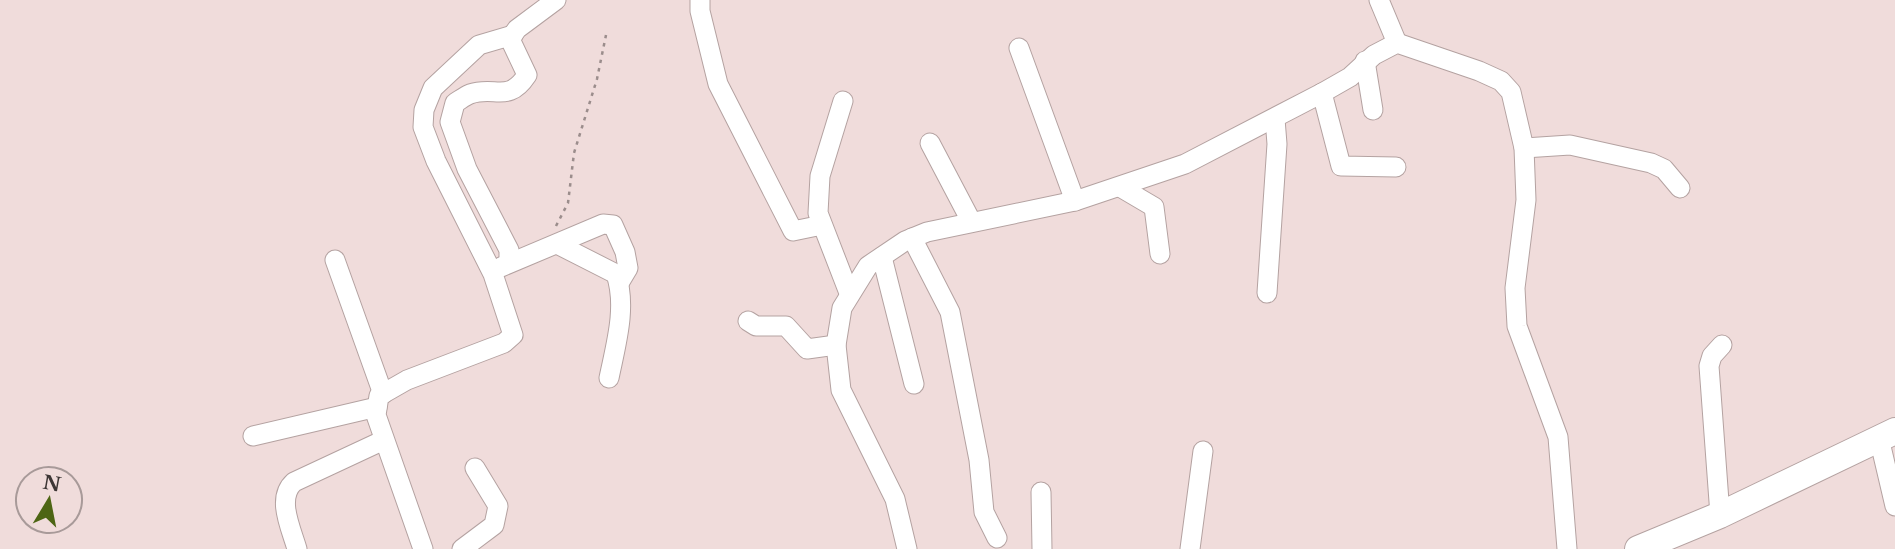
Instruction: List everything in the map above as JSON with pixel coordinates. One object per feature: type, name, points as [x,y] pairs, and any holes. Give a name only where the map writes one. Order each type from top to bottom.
[{"type":"main road","points":[[1638,549],[1720,515],[1887,435]]},
{"type":"street","points":[[253,436],[380,400],[407,380],[504,343],[513,335],[500,267],[436,161],[423,127],[424,110],[433,88],[479,45],[513,34],[556,0]]},
{"type":"street","points":[[700,0],[700,11],[718,85],[793,231],[821,225]]},
{"type":"street","points":[[1379,0],[1397,43],[1501,81],[1511,92],[1524,148],[1526,200],[1515,288],[1517,326],[1558,437],[1567,549]]},
{"type":"street","points":[[500,267],[509,250],[467,169],[450,122],[455,103],[472,93],[505,93],[520,85],[527,75],[510,39],[513,34]]},
{"type":"street","points":[[907,549],[895,499],[841,390],[836,345],[842,308],[868,266],[912,239],[971,221],[1076,201],[1185,164],[1322,93],[1350,77],[1365,61],[1397,43]]},
{"type":"street","points":[[1019,48],[1076,201]]},
{"type":"street","points":[[1365,61],[1373,110]]},
{"type":"street","points":[[1322,93],[1340,166],[1396,167]]},
{"type":"street","points":[[843,101],[820,176],[818,214],[849,293]]},
{"type":"street","points":[[1267,293],[1277,144],[1275,119]]},
{"type":"street","points":[[930,144],[971,221]]},
{"type":"street","points":[[1524,148],[1570,145],[1651,163],[1664,169],[1680,188]]},
{"type":"street","points":[[1120,187],[1154,207],[1160,254]]},
{"type":"street","points":[[500,267],[603,224],[612,225],[625,252],[628,268],[619,283]]},
{"type":"street","points":[[912,239],[950,312],[979,460],[985,512],[996,538]]},
{"type":"street","points":[[550,247],[616,274],[619,283],[620,320],[610,378]]},
{"type":"street","points":[[882,257],[914,384]]},
{"type":"street","points":[[335,260],[380,400],[376,415],[423,549]]},
{"type":"street","points":[[748,321],[758,326],[786,326],[807,349],[836,345]]},
{"type":"street","points":[[1720,515],[1709,366],[1712,356],[1723,345]]},
{"type":"street","points":[[1887,435],[1895,506]]},
{"type":"street","points":[[297,549],[285,501],[287,488],[294,482],[384,440]]},
{"type":"street","points":[[1190,549],[1203,451]]},
{"type":"street","points":[[463,549],[494,525],[498,506],[475,468]]},
{"type":"street","points":[[1041,492],[1042,549]]},
{"type":"path","points":[[550,247],[568,203],[574,153],[597,79],[606,35]]}]
